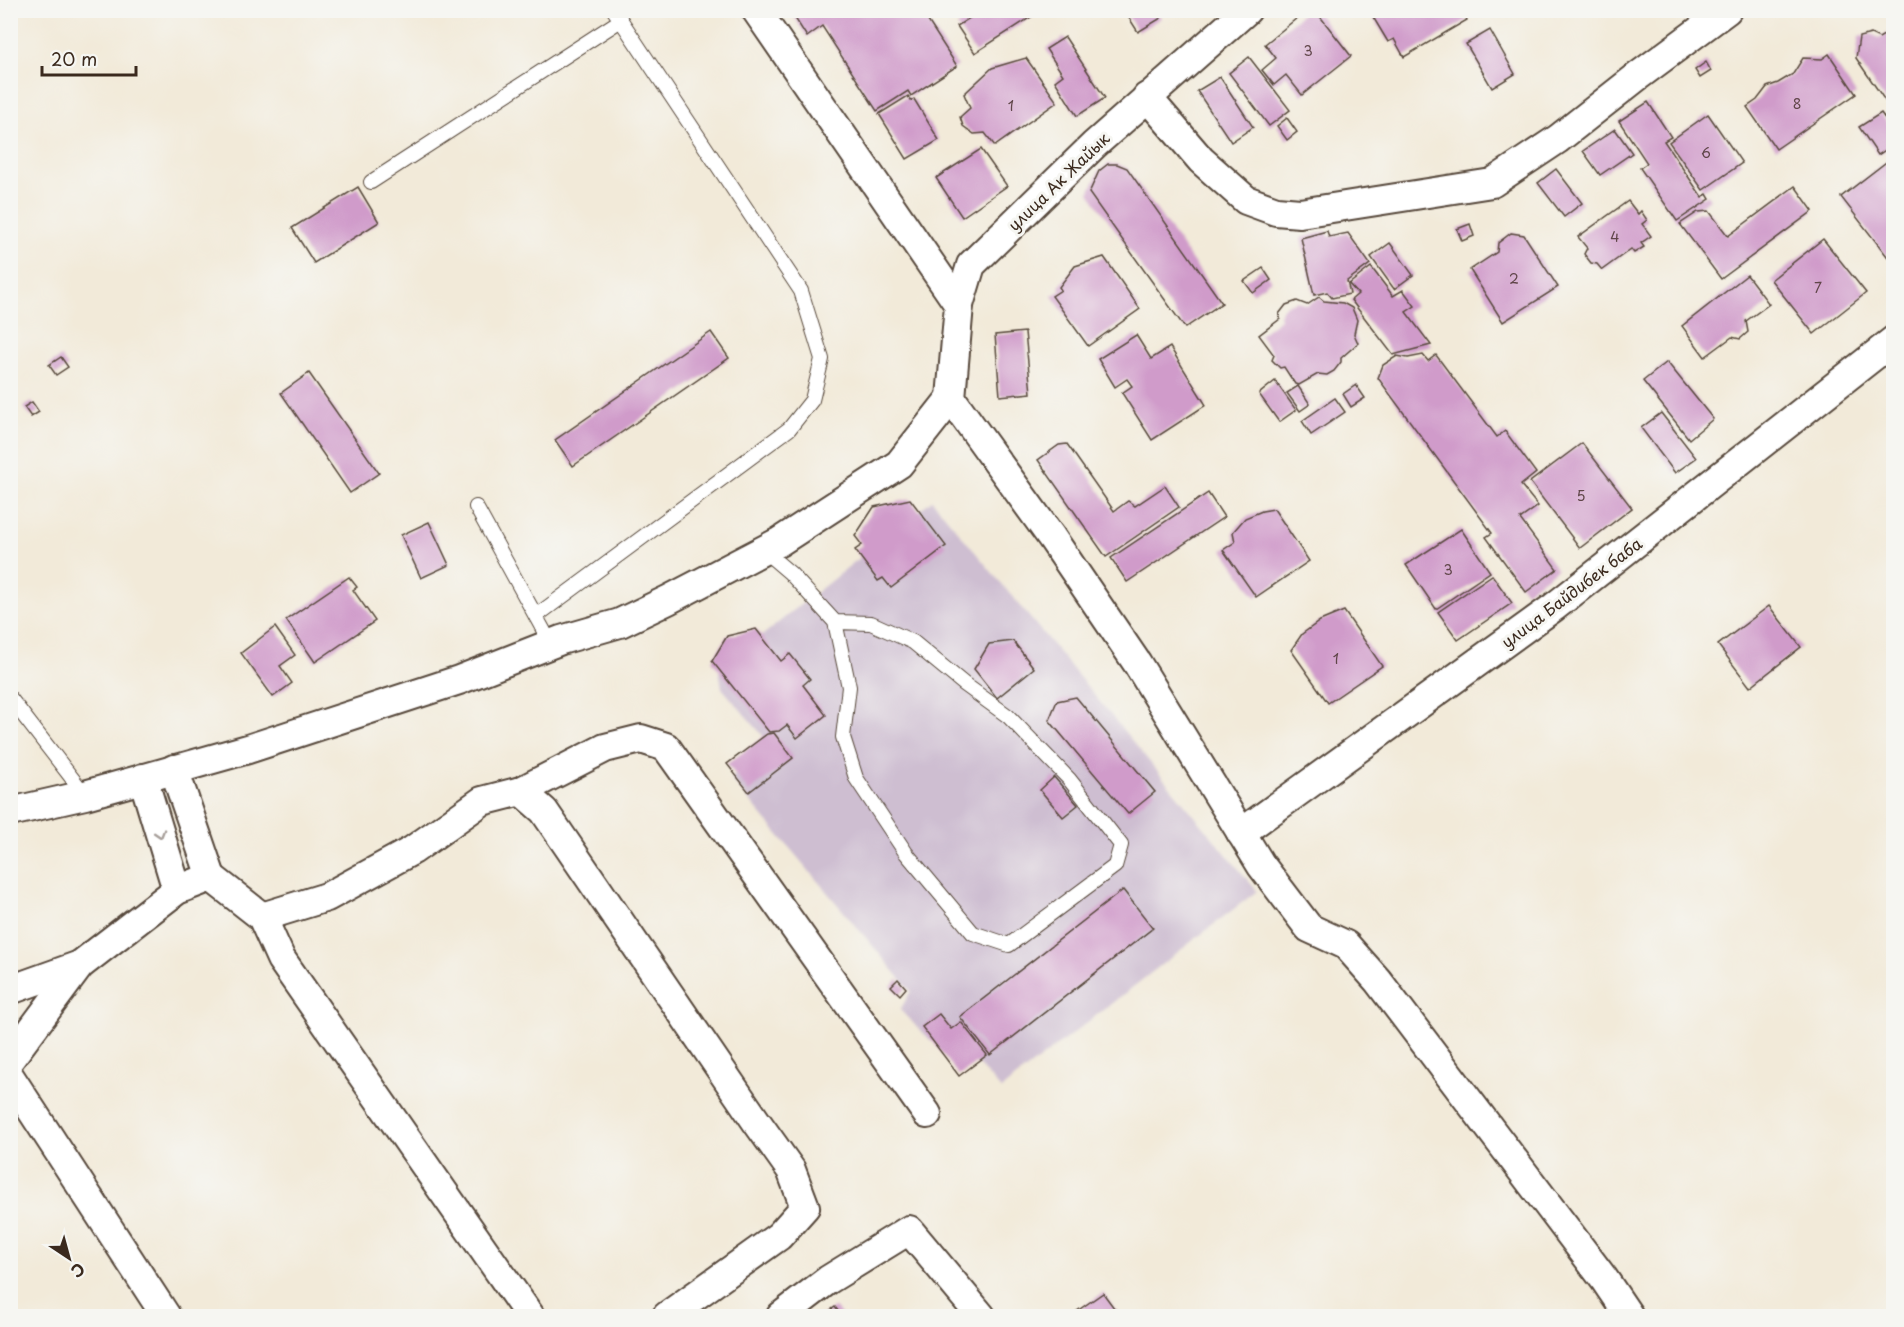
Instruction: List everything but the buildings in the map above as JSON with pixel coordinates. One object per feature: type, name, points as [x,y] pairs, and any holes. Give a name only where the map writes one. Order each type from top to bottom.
[{"type":"street","points":[[756,10],[959,305]]},
{"type":"street","name":"улица Ак Жайык","points":[[951,398],[959,305],[971,265],[1095,145],[1247,10]]},
{"type":"street","points":[[1147,97],[1201,160],[1246,200],[1276,211],[1300,213],[1492,183],[1558,139],[1727,10]]},
{"type":"street","name":"улица Байдибек баба","points":[[1241,833],[1554,607],[1893,340]]},
{"type":"street","points":[[10,812],[85,795],[248,749],[459,680],[551,644],[620,623],[763,550],[899,464],[951,398],[1052,538],[1137,663],[1261,865],[1309,928],[1346,945],[1378,981],[1597,1270],[1629,1317]]},
{"type":"street","points":[[262,917],[327,897],[412,850],[482,801],[521,791],[605,747],[641,739],[666,747],[927,1114]]},
{"type":"street","points":[[174,770],[210,878],[262,917],[281,959],[530,1317]]},
{"type":"street","points":[[143,778],[177,890]]},
{"type":"street","points":[[521,791],[544,811],[791,1170],[805,1207],[779,1236],[667,1317]]},
{"type":"street","points":[[10,1059],[80,965],[177,890],[210,878]]},
{"type":"street","points":[[10,990],[80,965]]},
{"type":"street","points":[[10,1077],[166,1317]]},
{"type":"street","points":[[781,1317],[828,1280],[909,1230],[981,1317]]},
{"type":"lane","points":[[372,182],[618,15],[801,291],[822,359],[812,400],[789,429],[536,616]]},
{"type":"lane","points":[[476,507],[551,644]]},
{"type":"lane","points":[[763,550],[790,573],[836,622],[849,687],[843,736],[856,778],[906,853],[973,933],[1009,945],[1115,866],[1121,845],[1069,779],[1008,716],[913,642],[871,623],[836,622]]},
{"type":"lane","points":[[10,698],[85,795]]},
{"type":"shaded area","points":[[932,500],[1257,891],[1001,1089],[948,1033],[932,1042],[900,1010],[911,991],[731,779],[770,744],[722,688],[719,670]]}]
